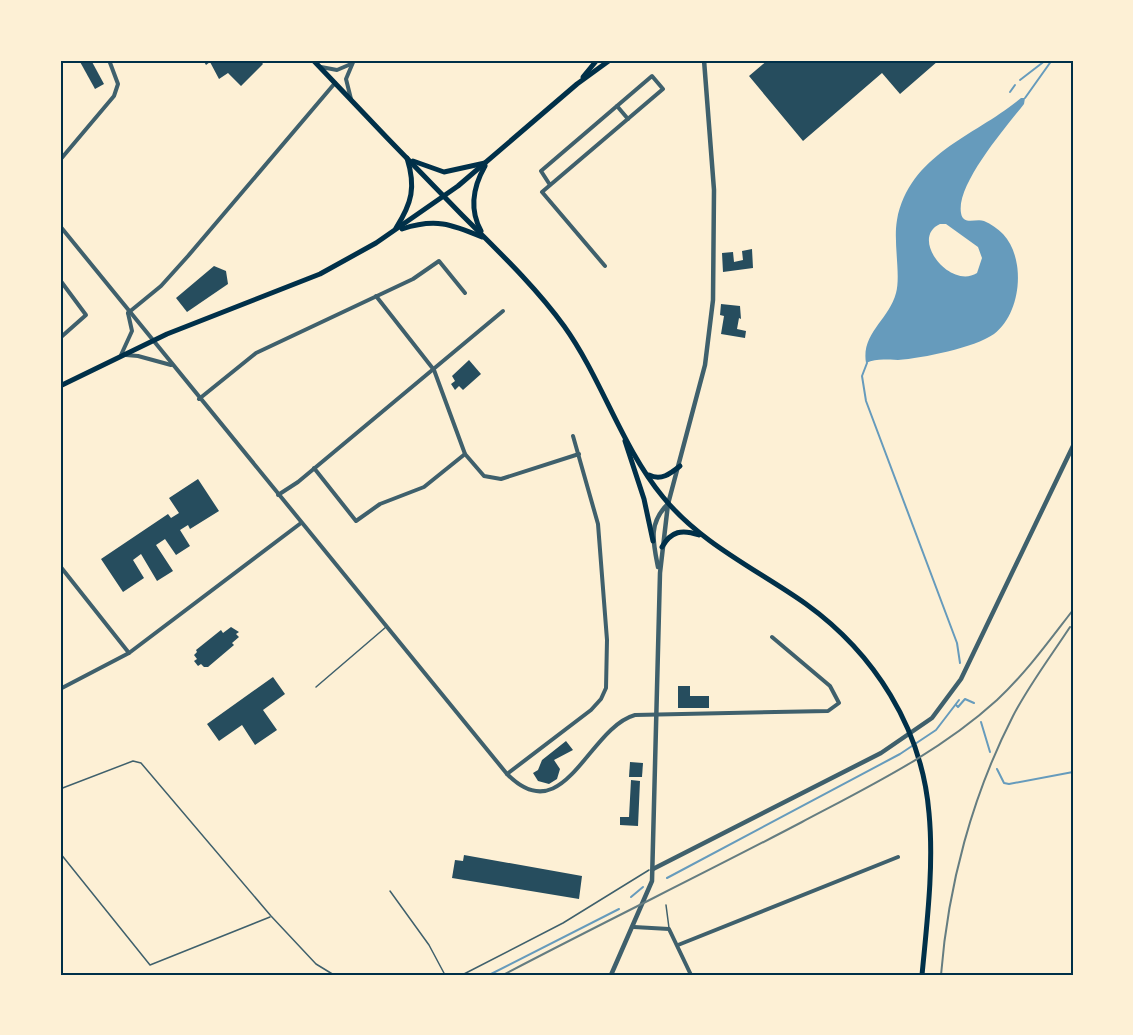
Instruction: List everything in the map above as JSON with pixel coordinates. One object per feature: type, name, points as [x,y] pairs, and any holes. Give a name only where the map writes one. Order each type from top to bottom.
[{"type":"main road","points":[[577,84],[597,60]]},
{"type":"main road","points":[[60,386],[152,341],[321,274],[395,231],[487,163],[577,84],[610,60]]},
{"type":"main road","points":[[315,62],[562,323],[579,349],[646,473],[669,504],[706,537],[793,595],[835,627],[863,654],[893,700],[913,739],[926,789],[931,832],[922,975]]},
{"type":"main road","points":[[407,157],[431,169],[444,172],[487,163]]},
{"type":"main road","points":[[395,231],[412,198],[412,175],[407,157]]},
{"type":"main road","points":[[484,238],[477,225],[473,200],[476,182],[487,163]]},
{"type":"main road","points":[[395,231],[426,222],[446,223],[484,238]]},
{"type":"main road","points":[[618,419],[644,499],[653,541]]},
{"type":"main road","points":[[646,473],[659,478],[680,466]]},
{"type":"main road","points":[[662,547],[670,536],[683,531],[706,537]]},
{"type":"street","points":[[60,160],[114,96],[118,84],[109,60]]},
{"type":"street","points":[[611,975],[649,891],[653,868],[662,547],[669,504],[701,386],[713,300],[714,180],[705,60]]},
{"type":"street","points":[[315,62],[337,70],[353,62]]},
{"type":"street","points":[[351,99],[346,79],[353,62]]},
{"type":"street","points":[[550,185],[541,171],[652,76],[663,89],[542,192],[605,266]]},
{"type":"street","points":[[128,313],[160,286],[188,256],[335,83]]},
{"type":"street","points":[[617,106],[628,119]]},
{"type":"street","points":[[60,226],[128,313],[507,774],[525,789],[537,792],[561,785],[572,776],[603,736],[621,720],[635,715],[828,711],[839,703],[830,686],[772,637]]},
{"type":"street","points":[[199,399],[256,353],[413,279],[439,261],[465,293]]},
{"type":"street","points":[[60,280],[86,315],[60,338]]},
{"type":"street","points":[[376,296],[434,370],[465,454],[484,476],[501,479],[579,454]]},
{"type":"street","points":[[278,495],[434,370],[503,311]]},
{"type":"street","points":[[128,313],[132,331],[121,355],[138,356],[172,366]]},
{"type":"street","points":[[507,774],[591,710],[601,699],[608,670],[598,524],[573,436]]},
{"type":"street","points":[[653,868],[881,753],[932,717],[961,679],[1073,446]]},
{"type":"street","points":[[314,468],[356,521],[380,504],[424,487],[465,454]]},
{"type":"street","points":[[660,573],[653,541],[656,517],[669,504]]},
{"type":"street","points":[[60,689],[129,653],[301,523]]},
{"type":"street","points":[[60,566],[129,653]]},
{"type":"street","points":[[678,945],[898,857]]},
{"type":"street","points":[[633,927],[669,929],[691,975]]},
{"type":"lane","points":[[316,687],[386,627]]},
{"type":"lane","points":[[60,789],[133,761],[141,763],[271,916],[316,964],[334,975]]},
{"type":"lane","points":[[60,853],[150,964],[271,916]]},
{"type":"lane","points":[[462,975],[563,923],[653,868]]},
{"type":"lane","points":[[390,891],[429,945],[445,975]]},
{"type":"lane","points":[[666,905],[669,929]]},
{"type":"water","points":[[1021,98],[1025,98],[1024,104],[974,172],[966,187],[961,213],[964,219],[981,220],[992,225],[1010,244],[1018,271],[1018,285],[1010,313],[994,334],[974,344],[921,357],[866,363],[866,352],[871,335],[888,311],[896,293],[898,277],[896,229],[904,197],[930,162]],"holes":[[[940,224],[946,224],[978,247],[982,258],[977,273],[966,276],[955,274],[945,269],[937,260],[931,250],[929,240],[932,231]]]},
{"type":"building","points":[[79,60],[91,60],[104,84],[95,89]]},
{"type":"building","points":[[203,60],[260,60],[263,64],[241,86],[228,73],[219,79],[210,62],[206,65]]},
{"type":"building","points":[[768,60],[938,61],[900,94],[882,73],[803,141],[749,76]]},
{"type":"building","points":[[752,249],[753,268],[723,272],[722,253],[733,252],[734,262],[743,260],[742,251]]},
{"type":"building","points":[[214,266],[226,271],[228,284],[187,312],[176,298]]},
{"type":"building","points":[[721,304],[740,306],[741,319],[739,318],[737,329],[746,331],[745,338],[721,334],[724,316],[720,315]]},
{"type":"building","points":[[469,360],[481,374],[463,390],[459,386],[455,390],[451,384],[455,381],[452,376]]},
{"type":"building","points":[[198,479],[219,511],[190,529],[188,525],[180,530],[190,546],[176,555],[165,539],[156,545],[173,571],[157,581],[141,554],[133,560],[144,578],[123,592],[101,559],[168,514],[171,518],[179,513],[169,498]]},
{"type":"building","points":[[231,627],[239,632],[236,634],[239,637],[232,643],[234,645],[208,667],[201,664],[198,666],[194,661],[197,659],[194,655],[196,650],[221,630],[223,633]]},
{"type":"building","points":[[273,677],[285,694],[263,710],[277,730],[255,745],[242,725],[219,741],[207,724]]},
{"type":"building","points":[[678,686],[690,686],[690,696],[709,696],[709,708],[678,708]]},
{"type":"building","points":[[566,741],[573,750],[554,760],[560,769],[557,779],[549,784],[538,781],[533,773],[538,770],[542,760]]},
{"type":"building","points":[[630,762],[643,763],[642,777],[629,777]]},
{"type":"building","points":[[631,780],[640,781],[638,826],[620,825],[620,817],[629,817]]},
{"type":"building","points":[[464,855],[582,876],[579,899],[452,878],[455,860],[463,861]]},
{"type":"waterway","points":[[1020,80],[1046,60]]},
{"type":"waterway","points":[[1025,98],[1052,60]]},
{"type":"waterway","points":[[1010,92],[1015,85]]},
{"type":"waterway","points":[[867,363],[862,376],[866,401],[957,643],[960,663]]},
{"type":"waterway","points":[[956,705],[958,707],[965,699],[974,703]]},
{"type":"waterway","points":[[667,878],[900,754],[936,730],[959,700]]},
{"type":"waterway","points":[[981,722],[990,752]]},
{"type":"waterway","points":[[997,769],[1004,783],[1009,784],[1073,772]]},
{"type":"waterway","points":[[631,897],[643,887]]},
{"type":"waterway","points":[[489,975],[619,909]]},
{"type":"railway","points":[[503,975],[802,822],[928,752],[975,719],[1008,690],[1073,610]]},
{"type":"railway","points":[[941,975],[949,908],[956,875],[985,778],[1019,704],[1070,627]]}]
